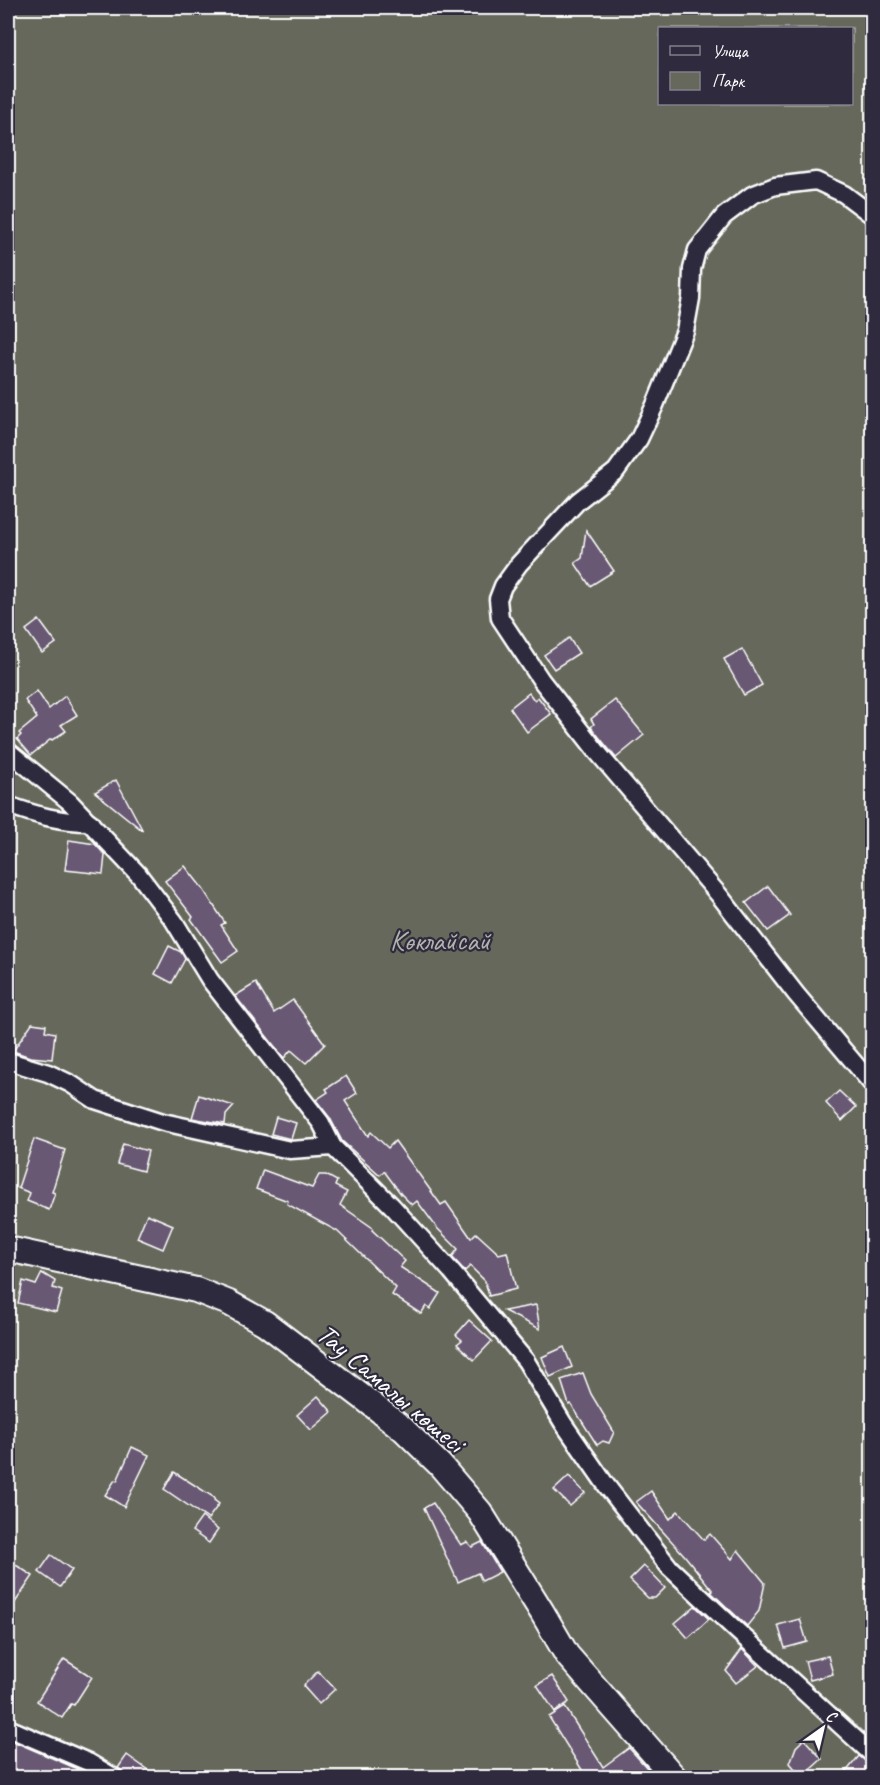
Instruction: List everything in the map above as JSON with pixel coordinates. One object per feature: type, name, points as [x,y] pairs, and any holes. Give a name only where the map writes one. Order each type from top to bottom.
[{"type":"street","points":[[873,215],[844,194],[816,181],[775,186],[752,195],[724,216],[697,250],[692,269],[691,298],[685,331],[656,405],[639,439],[616,471],[578,501],[519,564],[503,586],[498,599],[501,618],[541,680],[598,753],[719,895],[796,994],[873,1084]]},
{"type":"street","points":[[8,752],[70,802],[139,875],[174,921],[210,980],[321,1123],[333,1147],[392,1206],[489,1315],[526,1361],[563,1424],[606,1485],[670,1568],[873,1754]]},
{"type":"street","points":[[8,805],[38,816],[68,822],[90,822]]},
{"type":"street","points":[[8,1061],[48,1073],[96,1100],[163,1122],[290,1150],[333,1147]]},
{"type":"street","name":"Тау Самалы көшесі","points":[[8,1249],[196,1290],[229,1303],[265,1323],[403,1429],[440,1465],[480,1512],[567,1655],[675,1778]]},
{"type":"street","points":[[8,1728],[88,1762],[116,1778]]},
{"type":"green space","name":"Көклайсай","points":[[8,8],[872,8],[872,1777],[8,1777]]},
{"type":"building","points":[[586,530],[614,571],[590,586],[575,563],[582,558]]},
{"type":"building","points":[[39,620],[56,643],[42,653],[26,630]]},
{"type":"building","points":[[569,638],[579,653],[554,669],[544,655]]},
{"type":"building","points":[[742,649],[762,685],[744,695],[724,659]]},
{"type":"building","points":[[37,691],[49,709],[65,696],[77,715],[61,725],[66,731],[51,739],[31,755],[17,739],[21,735],[19,733],[37,718],[25,700]]},
{"type":"building","points":[[529,693],[534,700],[538,697],[551,714],[527,732],[510,708]]},
{"type":"building","points":[[615,700],[644,735],[616,758],[591,727],[594,724],[591,719]]},
{"type":"building","points":[[116,780],[143,831],[95,792]]},
{"type":"building","points":[[69,840],[95,844],[105,855],[103,874],[65,870]]},
{"type":"building","points":[[185,866],[225,923],[221,925],[238,951],[222,962],[191,919],[193,917],[165,881]]},
{"type":"building","points":[[768,886],[790,915],[768,931],[746,903]]},
{"type":"building","points":[[169,946],[181,952],[185,959],[172,983],[155,974]]},
{"type":"building","points":[[256,983],[274,1013],[293,1000],[325,1044],[306,1063],[291,1050],[284,1058],[235,996]]},
{"type":"building","points":[[32,1023],[46,1025],[45,1031],[55,1033],[52,1059],[30,1057],[13,1051]]},
{"type":"building","points":[[346,1076],[357,1093],[345,1101],[368,1136],[371,1132],[388,1148],[395,1141],[441,1205],[446,1202],[471,1238],[476,1233],[499,1254],[507,1252],[516,1289],[489,1296],[485,1281],[470,1266],[465,1271],[452,1257],[458,1249],[437,1228],[417,1201],[412,1205],[384,1171],[380,1175],[342,1141],[330,1118],[316,1100],[328,1092],[326,1089]]},
{"type":"building","points":[[839,1091],[856,1107],[842,1121],[826,1103]]},
{"type":"building","points":[[199,1095],[234,1106],[226,1115],[225,1124],[192,1118]]},
{"type":"building","points":[[276,1117],[296,1123],[291,1139],[271,1134]]},
{"type":"building","points":[[34,1139],[65,1150],[49,1210],[27,1201],[30,1193],[18,1188]]},
{"type":"building","points":[[123,1144],[148,1151],[143,1171],[117,1164]]},
{"type":"building","points":[[263,1170],[312,1188],[319,1175],[326,1175],[337,1181],[335,1186],[347,1192],[340,1205],[373,1228],[372,1230],[405,1261],[400,1267],[440,1293],[430,1309],[426,1306],[421,1314],[392,1295],[396,1288],[337,1231],[287,1204],[288,1201],[256,1189]]},
{"type":"building","points":[[147,1214],[173,1225],[163,1249],[137,1238]]},
{"type":"building","points":[[42,1273],[55,1281],[53,1288],[62,1291],[56,1312],[18,1303],[23,1281],[36,1285]]},
{"type":"building","points":[[536,1305],[540,1329],[504,1311]]},
{"type":"building","points":[[469,1320],[492,1341],[474,1360],[457,1344],[462,1340],[456,1335]]},
{"type":"building","points":[[564,1347],[572,1367],[550,1377],[542,1357]]},
{"type":"building","points":[[583,1373],[591,1394],[614,1432],[609,1443],[603,1441],[597,1445],[571,1404],[569,1405],[561,1380]]},
{"type":"building","points":[[318,1396],[332,1412],[311,1430],[297,1415]]},
{"type":"building","points":[[132,1447],[149,1455],[124,1507],[105,1495],[115,1480],[117,1481]]},
{"type":"building","points":[[174,1472],[215,1498],[214,1500],[219,1504],[208,1519],[164,1489]]},
{"type":"building","points":[[569,1476],[585,1493],[570,1506],[554,1490]]},
{"type":"building","points":[[651,1491],[670,1519],[678,1511],[704,1540],[710,1534],[732,1559],[738,1550],[765,1583],[759,1611],[747,1626],[711,1592],[713,1591],[685,1556],[636,1502]]},
{"type":"building","points":[[433,1503],[461,1545],[467,1542],[472,1547],[482,1542],[500,1572],[482,1581],[478,1573],[458,1582],[424,1508]]},
{"type":"building","points":[[202,1517],[218,1530],[209,1543],[192,1531]]},
{"type":"building","points":[[51,1555],[72,1570],[60,1587],[39,1572]]},
{"type":"building","points":[[8,1560],[33,1576],[8,1613]]},
{"type":"building","points":[[644,1566],[665,1588],[655,1598],[648,1598],[630,1580]]},
{"type":"building","points":[[695,1606],[709,1619],[688,1638],[675,1623]]},
{"type":"building","points":[[800,1619],[807,1642],[785,1648],[778,1625]]},
{"type":"building","points":[[742,1649],[758,1666],[736,1683],[726,1671]]},
{"type":"building","points":[[828,1656],[833,1674],[810,1680],[805,1661]]},
{"type":"building","points":[[64,1659],[92,1677],[74,1705],[71,1704],[62,1718],[37,1701]]},
{"type":"building","points":[[318,1671],[335,1689],[319,1704],[303,1686]]},
{"type":"building","points":[[552,1676],[569,1702],[555,1712],[537,1685]]},
{"type":"building","points":[[565,1707],[603,1767],[629,1748],[656,1778],[587,1778],[549,1717]]},
{"type":"building","points":[[8,1739],[73,1767],[89,1778],[44,1778],[35,1771],[30,1778],[8,1778]]},
{"type":"building","points":[[804,1739],[822,1759],[802,1777],[790,1763],[796,1747]]},
{"type":"building","points":[[127,1755],[159,1778],[125,1778],[124,1772],[118,1768]]},
{"type":"building","points":[[859,1756],[873,1766],[873,1778],[841,1778]]}]
